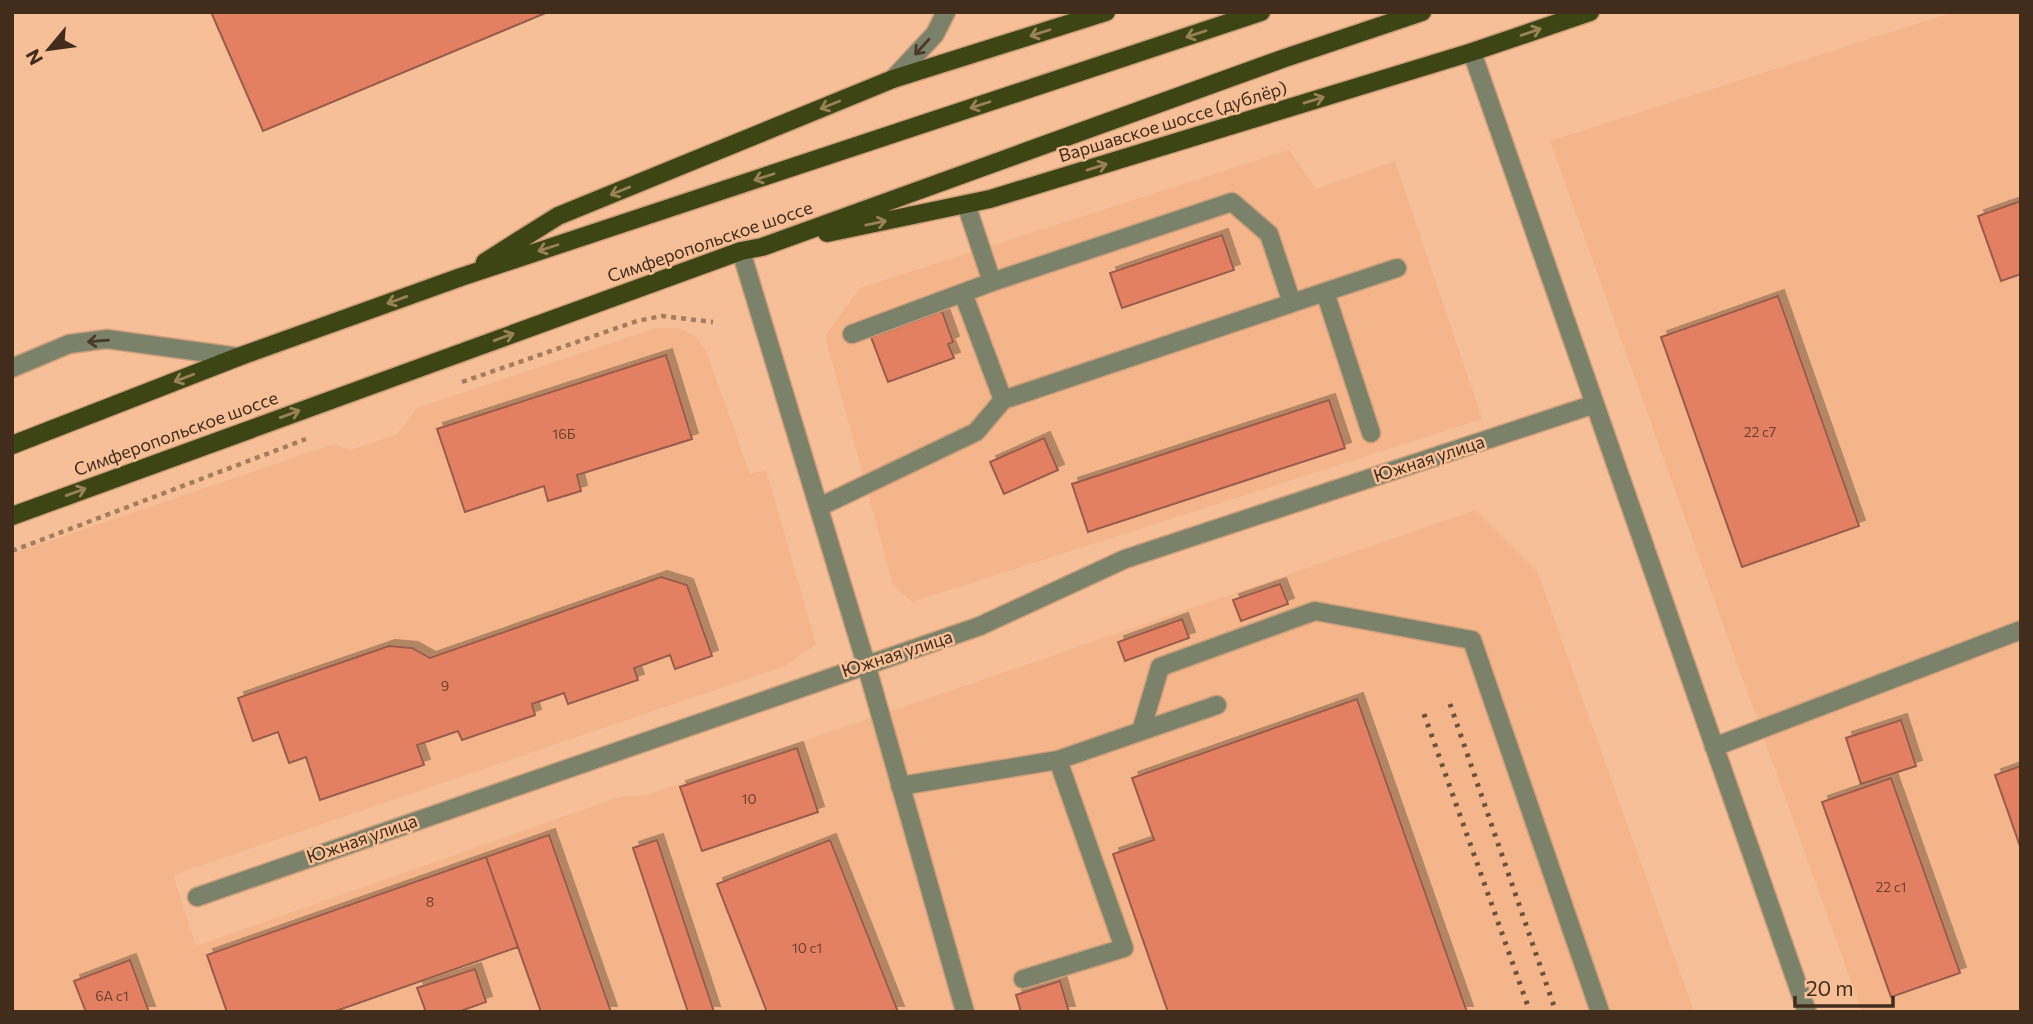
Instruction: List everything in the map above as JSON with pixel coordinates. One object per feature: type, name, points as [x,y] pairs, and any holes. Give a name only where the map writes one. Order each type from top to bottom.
[{"type":"main road","points":[[461,277],[558,216],[894,79],[1105,12]]},
{"type":"main road","points":[[12,445],[238,357],[461,277],[1261,12]]},
{"type":"main road","name":"Симферопольское шоссе","points":[[12,516],[741,251],[762,247],[1269,64],[1422,12]]},
{"type":"main road","name":"Варшавское шоссе (дублёр)","points":[[762,247],[966,204],[1472,52],[1590,12]]},
{"type":"street","points":[[894,79],[935,33],[946,12]]},
{"type":"street","points":[[1472,52],[1807,1012]]},
{"type":"street","points":[[852,334],[992,282],[1232,202],[1269,234],[1292,303]]},
{"type":"street","points":[[966,204],[992,282]]},
{"type":"street","points":[[741,251],[866,664],[965,1012]]},
{"type":"street","points":[[819,507],[976,432],[1003,400],[1397,268]]},
{"type":"street","points":[[1325,292],[1371,433]]},
{"type":"street","points":[[963,293],[1003,400]]},
{"type":"street","points":[[12,368],[69,344],[107,339],[238,357]]},
{"type":"street","name":"Южная улица","points":[[197,897],[980,626],[1125,559],[1595,404]]},
{"type":"street","points":[[1141,731],[1160,667],[1315,611],[1472,640],[1600,1012]]},
{"type":"street","points":[[1714,747],[2021,630]]},
{"type":"street","points":[[900,786],[1058,760],[1216,705]]},
{"type":"street","points":[[1023,979],[1124,948],[1058,760]]},
{"type":"path","points":[[459,384],[637,321],[662,316],[713,322]]},
{"type":"path","points":[[12,551],[319,434]]},
{"type":"shaded area","points":[[1954,12],[2021,12],[2021,1012],[1862,1012],[1550,141]]},
{"type":"shaded area","points":[[1289,150],[1316,189],[1395,161],[1482,419],[912,602],[893,585],[825,336],[860,288]]},
{"type":"shaded area","points":[[656,328],[678,328],[695,336],[706,351],[750,474],[766,470],[816,644],[785,666],[173,875],[196,946],[619,797],[647,795],[1476,510],[1537,571],[1694,1012],[12,1012],[12,554],[325,447],[336,444],[350,450],[396,435],[417,408]]},
{"type":"building","points":[[211,12],[548,12],[263,131]]},
{"type":"building","points":[[2021,201],[2021,274],[2001,281],[1978,216]]},
{"type":"building","points":[[1222,235],[1234,270],[1122,308],[1110,273]]},
{"type":"building","points":[[1778,296],[1859,526],[1742,567],[1661,337]]},
{"type":"building","points":[[942,311],[953,342],[948,344],[954,358],[888,382],[871,337]]},
{"type":"building","points":[[666,355],[692,439],[577,475],[581,491],[548,501],[544,486],[465,512],[437,429]]},
{"type":"building","points":[[1329,400],[1345,448],[1088,532],[1072,484]]},
{"type":"building","points":[[1044,438],[1058,470],[1004,494],[990,462]]},
{"type":"building","points":[[661,577],[687,585],[712,656],[675,669],[670,655],[634,668],[638,680],[568,704],[564,693],[532,704],[535,715],[462,740],[458,731],[417,745],[424,765],[320,800],[306,757],[289,763],[278,732],[253,741],[238,698],[389,646],[412,648],[430,658]]},
{"type":"building","points":[[1280,584],[1288,604],[1241,621],[1233,600]]},
{"type":"building","points":[[1182,619],[1189,638],[1125,661],[1118,642]]},
{"type":"building","points":[[1357,699],[1467,1012],[1168,1012],[1113,854],[1154,840],[1132,778]]},
{"type":"building","points":[[1901,720],[1916,766],[1861,784],[1846,738]]},
{"type":"building","points":[[797,748],[818,812],[702,851],[680,787]]},
{"type":"building","points":[[2021,766],[2021,849],[1995,775]]},
{"type":"building","points":[[1891,778],[1960,973],[1891,997],[1822,802]]},
{"type":"building","points":[[549,835],[611,1012],[541,1012],[486,857]]},
{"type":"building","points":[[657,840],[714,1012],[688,1012],[633,848]]},
{"type":"building","points":[[830,840],[898,1012],[767,1012],[717,884]]},
{"type":"building","points":[[486,857],[518,947],[333,1012],[227,1012],[207,955]]},
{"type":"building","points":[[130,960],[149,1012],[86,1012],[74,981]]},
{"type":"building","points":[[475,969],[486,1002],[458,1012],[426,1012],[417,988]]},
{"type":"building","points":[[1060,981],[1069,1012],[1021,1012],[1016,995]]},
{"type":"railway","points":[[1450,704],[1556,1012]]},
{"type":"railway","points":[[1424,714],[1530,1012]]}]
